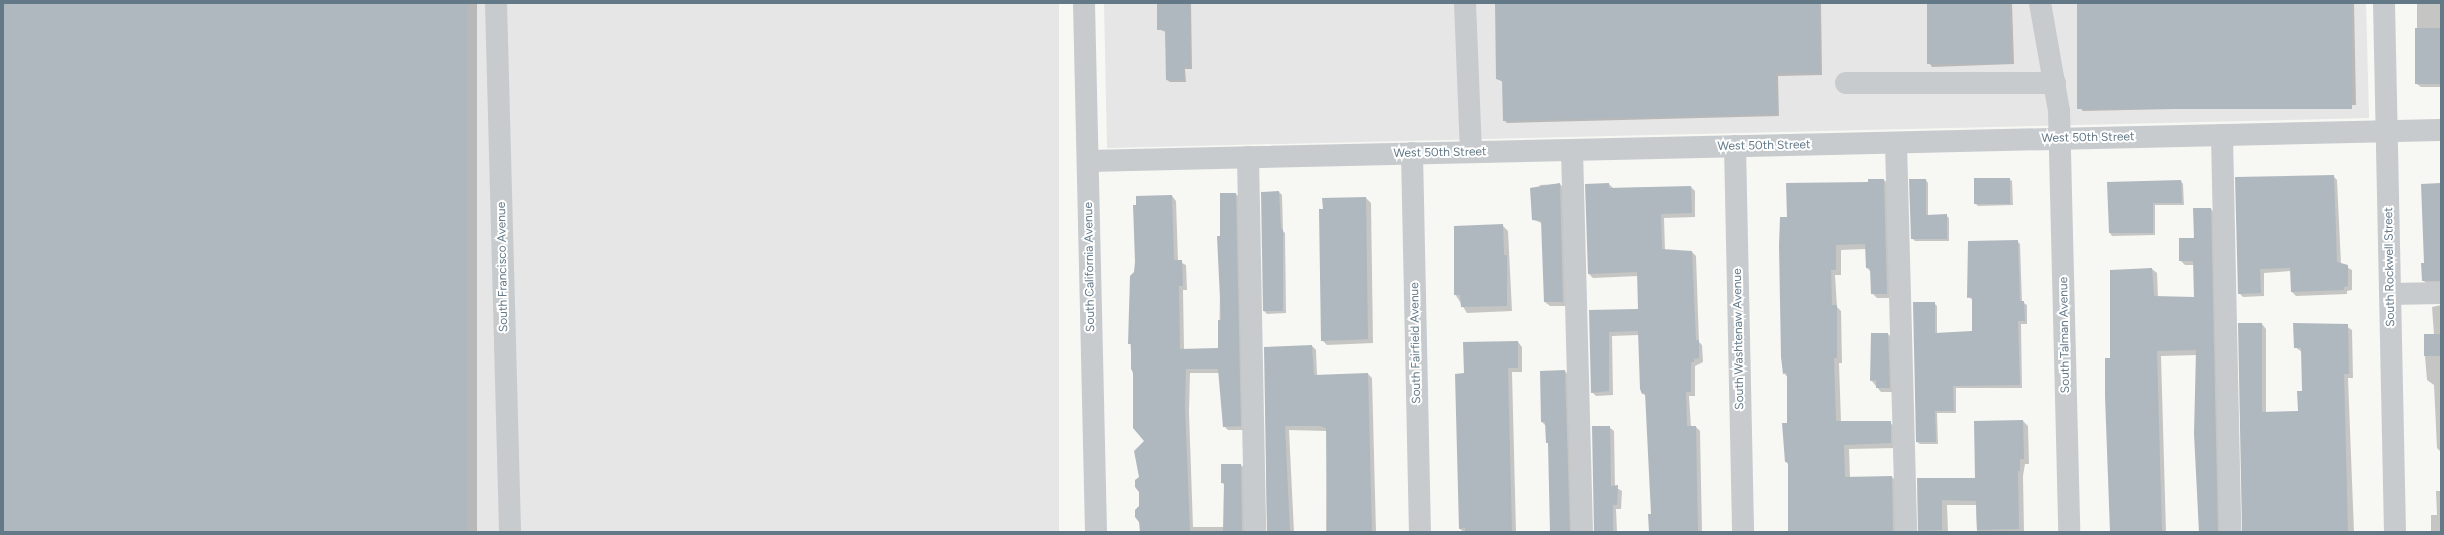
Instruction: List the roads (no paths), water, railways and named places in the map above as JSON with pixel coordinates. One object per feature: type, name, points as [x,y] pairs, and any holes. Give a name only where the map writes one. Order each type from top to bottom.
[{"type":"street","name":"South Francisco Avenue","points":[[496,3],[510,532]]},
{"type":"street","name":"South California Avenue","points":[[1084,3],[1096,532]]},
{"type":"street","points":[[1465,3],[1471,152]]},
{"type":"street","name":"South Talman Avenue","points":[[2040,3],[2055,83],[2061,139],[2069,532]]},
{"type":"street","name":"South Rockwell Street","points":[[2384,3],[2395,532]]},
{"type":"street","points":[[1846,83],[2055,83]]},
{"type":"street","name":"West 50th Street","points":[[1088,160],[2441,130]]},
{"type":"street","points":[[2222,135],[2230,532]]},
{"type":"street","points":[[1896,143],[1906,532]]},
{"type":"street","name":"South Washtenaw Avenue","points":[[1735,146],[1743,532]]},
{"type":"street","points":[[1572,150],[1582,532]]},
{"type":"street","name":"South Fairfield Avenue","points":[[1412,153],[1420,532]]},
{"type":"street","points":[[1248,157],[1255,532]]},
{"type":"street","points":[[2390,294],[2441,293]]}]
